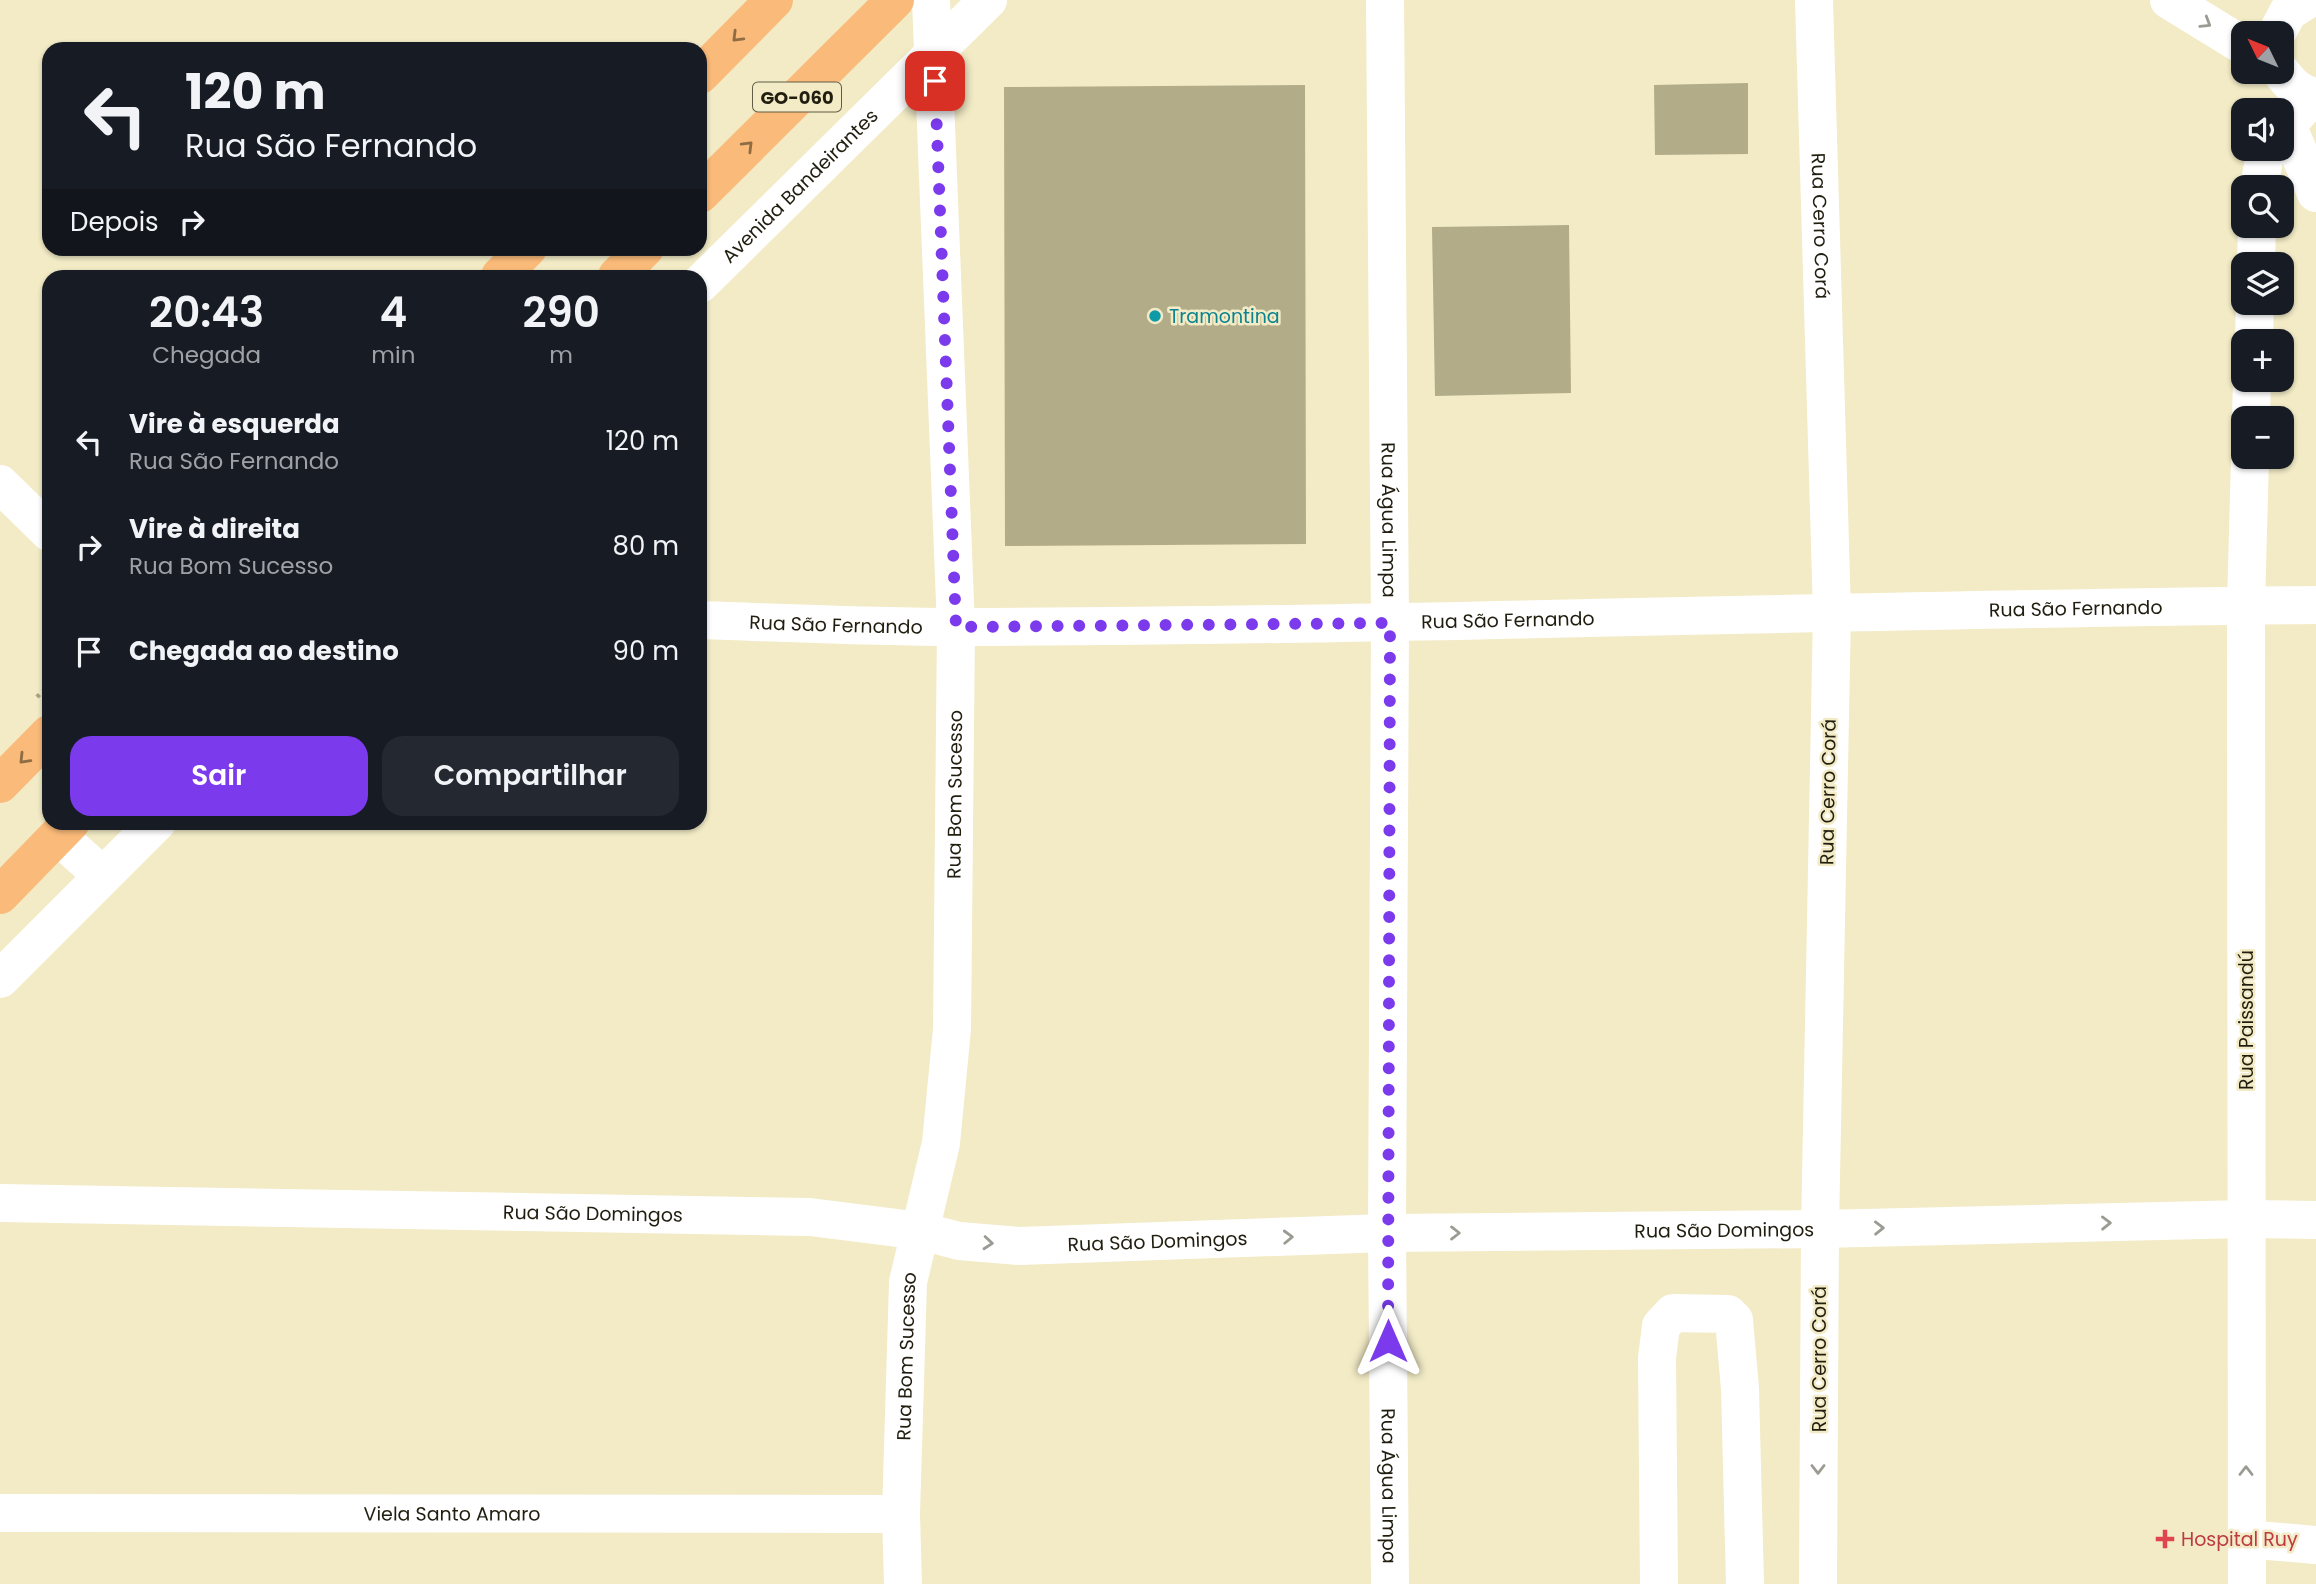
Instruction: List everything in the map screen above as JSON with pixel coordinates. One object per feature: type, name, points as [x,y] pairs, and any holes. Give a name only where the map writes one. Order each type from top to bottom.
[{"type":"main road","points":[[707,68],[774,0]]},
{"type":"main road","name":"GO-060","points":[[707,187],[895,0]]},
{"type":"main road","points":[[506,270],[520,256]]},
{"type":"main road","points":[[623,270],[637,256]]},
{"type":"main road","points":[[0,784],[42,741]]},
{"type":"main road","points":[[0,895],[63,830]]},
{"type":"street","name":"Rua Bom Sucesso","points":[[903,1584],[901,1514],[908,1282],[940,1143],[952,1029],[956,627],[931,0]]},
{"type":"street","name":"Avenida Bandeirantes","points":[[707,277],[988,0]]},
{"type":"street","name":"Rua Água Limpa","points":[[1385,0],[1390,623],[1387,1233],[1390,1584]]},
{"type":"street","name":"Rua Cerro Corá","points":[[1815,0],[1832,613],[1820,1230],[1818,1584]]},
{"type":"street","points":[[2169,0],[2231,38]]},
{"type":"street","points":[[2283,21],[2288,12],[2307,0]]},
{"type":"street","points":[[2294,121],[2316,193]]},
{"type":"street","name":"Rua Paissandú","points":[[2246,1584],[2246,606],[2250,469]]},
{"type":"street","points":[[0,484],[42,525]]},
{"type":"street","name":"Rua São Fernando","points":[[707,621],[956,627],[1390,623],[2316,605]]},
{"type":"street","points":[[65,830],[103,876]]},
{"type":"street","points":[[0,979],[149,830]]},
{"type":"street","name":"Rua São Domingos","points":[[0,1203],[810,1217],[921,1231],[959,1241],[1019,1246],[1387,1233],[1820,1230],[2246,1219],[2316,1220]]},
{"type":"street","points":[[1659,1584],[1657,1358],[1661,1326],[1673,1313],[1728,1314],[1734,1320],[1740,1389],[1745,1584]]},
{"type":"street","name":"Viela Santo Amaro","points":[[0,1513],[901,1514]]},
{"type":"street","points":[[2246,1539],[2316,1545]]},
{"type":"building","points":[[1748,83],[1748,154],[1655,155],[1654,85]]},
{"type":"building","name":"Tramontina","points":[[1305,85],[1306,544],[1005,546],[1004,87]]},
{"type":"building","points":[[1569,225],[1571,393],[1435,396],[1432,227]]},
{"type":"place","name":"Tramontina","points":[[1155,316]]},
{"type":"place","name":"Hospital Ruy","points":[[2165,1539]]},
{"type":"route","points":[[935,81],[956,627],[1390,623],[1388,1341]]}]
